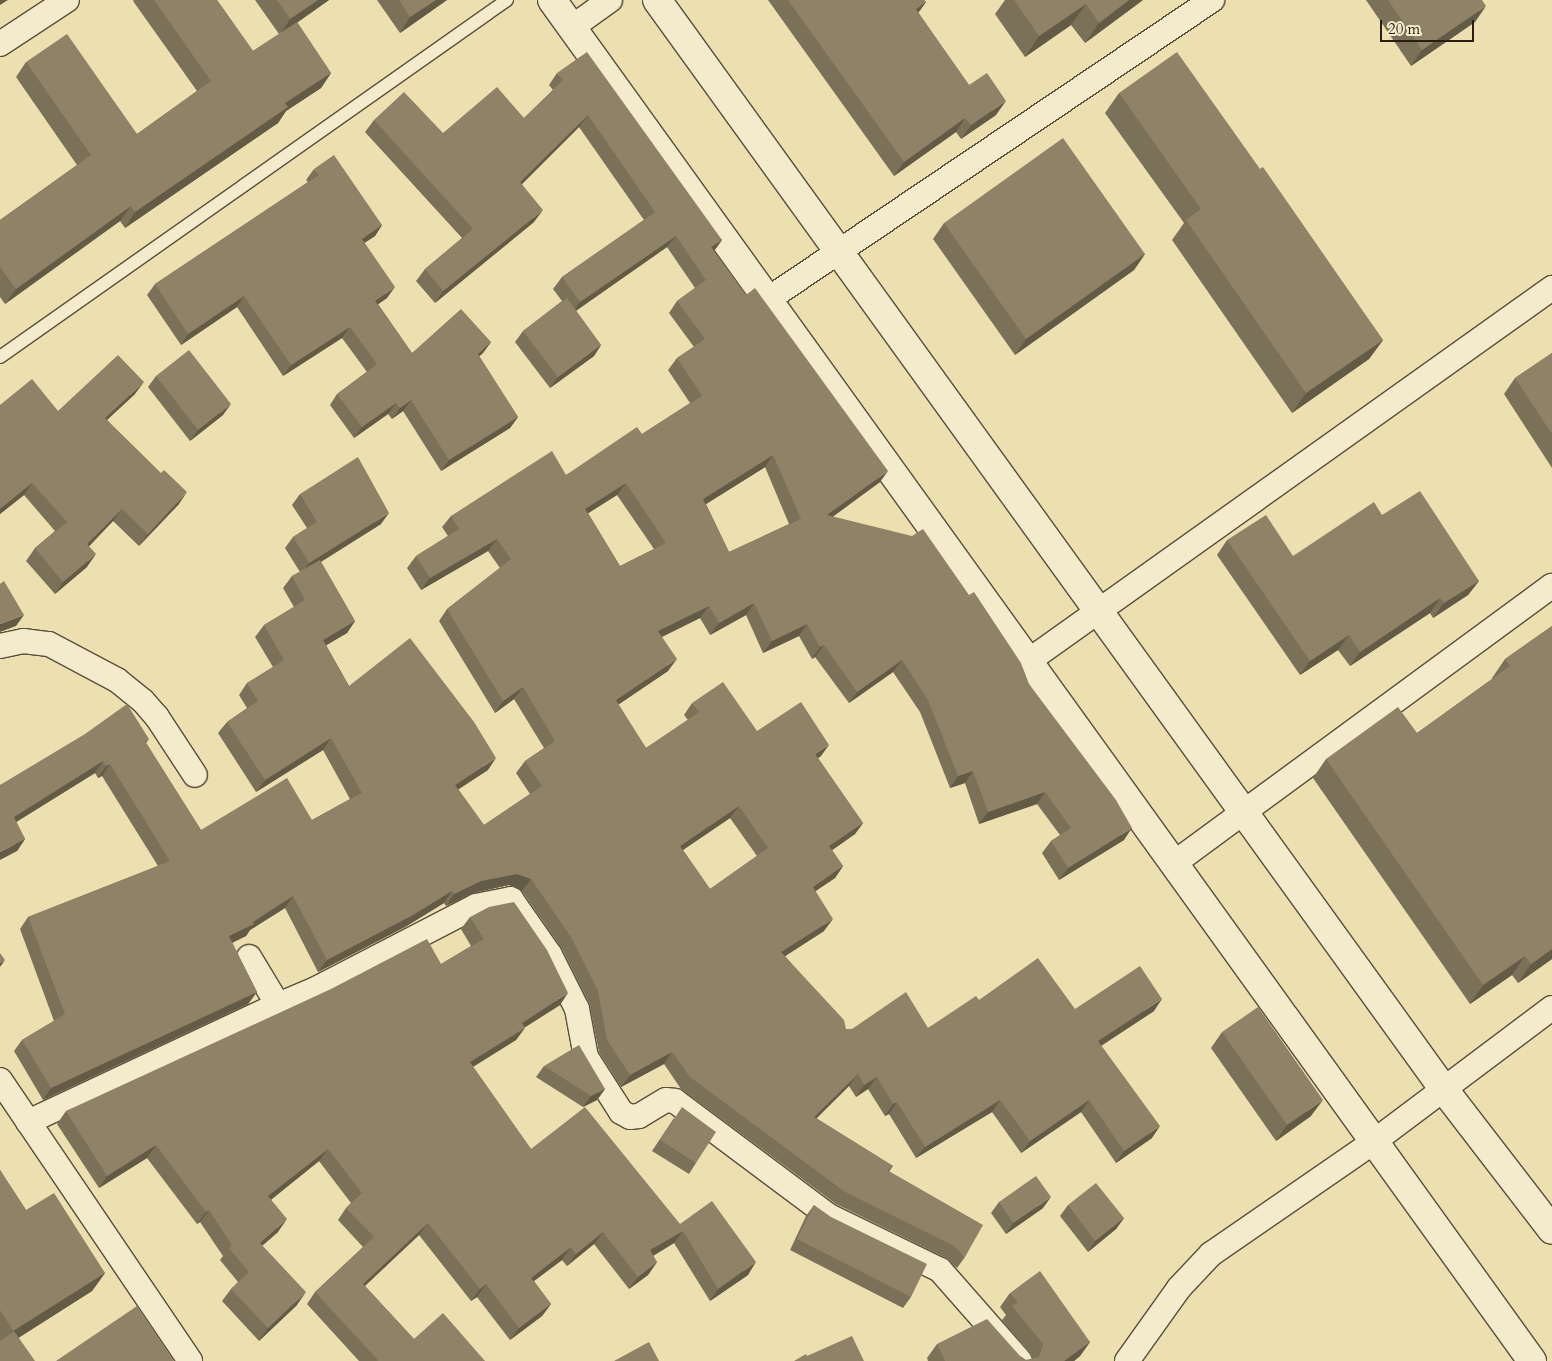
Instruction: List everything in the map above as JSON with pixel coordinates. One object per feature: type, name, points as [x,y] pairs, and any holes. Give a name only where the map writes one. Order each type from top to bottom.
[{"type":"street","points":[[0,44],[68,0]]},
{"type":"street","points":[[552,0],[1173,864],[1376,1140],[1532,1361]]},
{"type":"street","points":[[571,28],[610,0]]},
{"type":"street","points":[[657,0],[1442,1087],[1552,1230]]},
{"type":"street","points":[[767,300],[840,254],[1212,0]]},
{"type":"street","points":[[1027,662],[1552,288]]},
{"type":"street","points":[[1173,864],[1552,586]]},
{"type":"street","points":[[0,646],[23,641],[49,644],[118,680],[143,700],[157,717],[194,774]]},
{"type":"street","points":[[28,1122],[316,989],[476,906],[511,899],[517,904],[550,955],[577,1009],[586,1057],[621,1112],[630,1117],[639,1116],[666,1100],[675,1101],[829,1216],[940,1270],[1020,1361]]},
{"type":"street","points":[[249,957],[278,1005]]},
{"type":"street","points":[[1127,1361],[1179,1288],[1211,1254],[1376,1140],[1442,1087],[1552,1008]]},
{"type":"street","points":[[0,1080],[190,1361]]},
{"type":"lane","points":[[0,357],[507,0]]},
{"type":"building","points":[[154,0],[217,0],[253,51],[297,22],[331,73],[285,103],[288,107],[135,212],[131,206],[16,289],[0,267],[0,220],[91,155],[26,62],[67,34],[137,134],[211,81]]},
{"type":"building","points":[[277,0],[318,0],[290,19]]},
{"type":"building","points":[[399,0],[436,0],[410,17]]},
{"type":"building","points":[[788,0],[924,0],[926,2],[916,9],[969,85],[987,73],[1006,101],[971,125],[965,118],[904,162]]},
{"type":"building","points":[[1014,0],[1129,0],[1099,23],[1086,4],[1039,36]]},
{"type":"building","points":[[1388,0],[1482,0],[1486,6],[1422,50]]},
{"type":"building","points":[[587,52],[722,240],[711,247],[746,295],[755,288],[888,471],[827,515],[912,536],[923,529],[969,595],[974,592],[1021,663],[1029,684],[1116,800],[1132,828],[1068,868],[1051,841],[1071,828],[1045,792],[988,812],[973,771],[958,776],[928,700],[902,660],[857,692],[824,645],[820,647],[807,624],[772,641],[754,603],[719,623],[709,606],[658,631],[677,659],[616,700],[646,748],[699,712],[692,703],[723,682],[757,731],[801,702],[829,745],[815,754],[863,823],[829,846],[843,866],[813,887],[833,919],[781,952],[844,1020],[846,1029],[852,1029],[906,992],[928,1028],[976,996],[979,1000],[1038,958],[1075,1009],[1140,966],[1162,999],[1098,1041],[1160,1126],[1124,1151],[1089,1100],[1030,1141],[1000,1100],[925,1147],[897,1102],[893,1104],[877,1077],[864,1085],[858,1074],[814,1117],[893,1166],[887,1170],[983,1225],[965,1257],[954,1246],[845,1192],[690,1077],[672,1052],[630,1075],[607,1040],[598,991],[571,937],[531,879],[517,874],[481,881],[454,894],[452,891],[413,915],[327,960],[293,896],[253,922],[254,924],[229,936],[257,992],[51,1088],[22,1040],[65,1014],[28,917],[170,861],[110,764],[106,766],[103,761],[14,817],[25,839],[0,852],[0,785],[85,734],[127,704],[149,739],[145,741],[201,830],[287,778],[312,820],[362,793],[331,738],[265,780],[227,722],[258,701],[247,683],[284,660],[264,625],[305,600],[292,576],[320,560],[355,621],[323,640],[349,686],[410,638],[474,722],[496,758],[455,785],[484,825],[542,786],[525,761],[555,741],[523,687],[503,701],[447,609],[511,559],[497,539],[430,578],[416,556],[459,529],[451,516],[552,451],[566,475],[637,427],[642,434],[702,396],[677,358],[705,339],[677,301],[706,280],[676,236],[580,302],[562,277],[655,212],[588,115],[520,182],[543,210],[443,291],[425,269],[473,229],[374,120],[404,92],[443,133],[497,87],[524,118],[563,80],[557,73]],"holes":[[[773,455],[801,519],[729,552],[703,499]],[[626,483],[666,543],[620,566],[585,509]],[[739,806],[768,848],[710,889],[680,846]]]},
{"type":"building","points":[[1177,52],[1260,169],[1263,167],[1383,340],[1306,393],[1186,220],[1201,209],[1119,93]]},
{"type":"building","points":[[1063,138],[1145,254],[1026,339],[944,223]]},
{"type":"building","points":[[334,155],[382,225],[362,239],[395,287],[375,301],[412,353],[461,309],[491,342],[478,354],[518,417],[449,460],[411,400],[400,408],[396,403],[362,427],[337,394],[377,364],[350,327],[291,365],[244,296],[188,334],[155,284],[319,175],[314,169]]},
{"type":"building","points":[[567,298],[601,345],[558,377],[523,331]]},
{"type":"building","points":[[189,350],[231,404],[198,430],[156,376]]},
{"type":"building","points":[[1552,353],[1552,434],[1515,378]]},
{"type":"building","points":[[118,355],[144,382],[105,418],[161,473],[164,470],[187,492],[148,534],[122,509],[87,544],[96,554],[63,582],[35,548],[67,522],[32,483],[0,507],[0,405],[32,379],[58,411]]},
{"type":"building","points":[[358,457],[389,513],[309,563],[293,537],[317,522],[300,494]]},
{"type":"building","points":[[1420,491],[1479,581],[1444,603],[1440,598],[1360,652],[1349,635],[1310,661],[1227,540],[1266,515],[1293,556],[1374,502],[1382,515]]},
{"type":"building","points":[[4,581],[24,615],[0,624],[0,584]]},
{"type":"building","points":[[1552,626],[1552,949],[1531,964],[1525,956],[1483,985],[1326,759],[1398,707],[1417,733],[1510,666],[1505,659]]},
{"type":"building","points":[[514,902],[547,950],[568,993],[522,1023],[525,1028],[470,1062],[531,1149],[585,1107],[680,1224],[712,1201],[756,1262],[718,1289],[683,1231],[650,1250],[657,1262],[638,1277],[603,1232],[576,1254],[571,1247],[531,1278],[551,1304],[519,1328],[486,1284],[480,1289],[428,1223],[363,1284],[414,1339],[443,1313],[485,1361],[377,1361],[315,1292],[374,1237],[346,1208],[362,1193],[328,1149],[268,1196],[287,1219],[260,1243],[306,1292],[268,1328],[231,1289],[249,1272],[229,1248],[232,1245],[209,1210],[206,1212],[156,1145],[107,1176],[66,1111],[331,989],[427,939],[441,964],[484,939],[470,917],[489,907]]},
{"type":"building","points":[[0,953],[5,960],[0,963]]},
{"type":"building","points":[[1258,1007],[1323,1100],[1287,1125],[1222,1032]]},
{"type":"building","points":[[579,1045],[605,1089],[591,1096],[544,1066]]},
{"type":"building","points":[[682,1107],[716,1132],[696,1163],[660,1140]]},
{"type":"building","points":[[0,1170],[26,1210],[54,1193],[105,1273],[13,1331],[0,1310]]},
{"type":"building","points":[[1036,1176],[1051,1197],[1013,1223],[999,1202]]},
{"type":"building","points":[[1096,1183],[1124,1218],[1095,1241],[1068,1205]]},
{"type":"building","points":[[814,1205],[831,1217],[927,1264],[911,1297],[797,1239]]},
{"type":"building","points":[[1040,1271],[1090,1342],[1064,1361],[945,1361],[937,1344],[987,1319],[1020,1356],[1026,1360],[1039,1357],[1043,1344],[1012,1306],[1018,1303],[1010,1293]]},
{"type":"building","points":[[137,1306],[174,1361],[56,1361]]},
{"type":"building","points":[[14,1331],[35,1361],[0,1361],[0,1341]]},
{"type":"building","points":[[852,1336],[864,1361],[794,1361],[806,1354],[807,1356]]},
{"type":"building","points":[[649,1342],[659,1361],[614,1361]]}]
